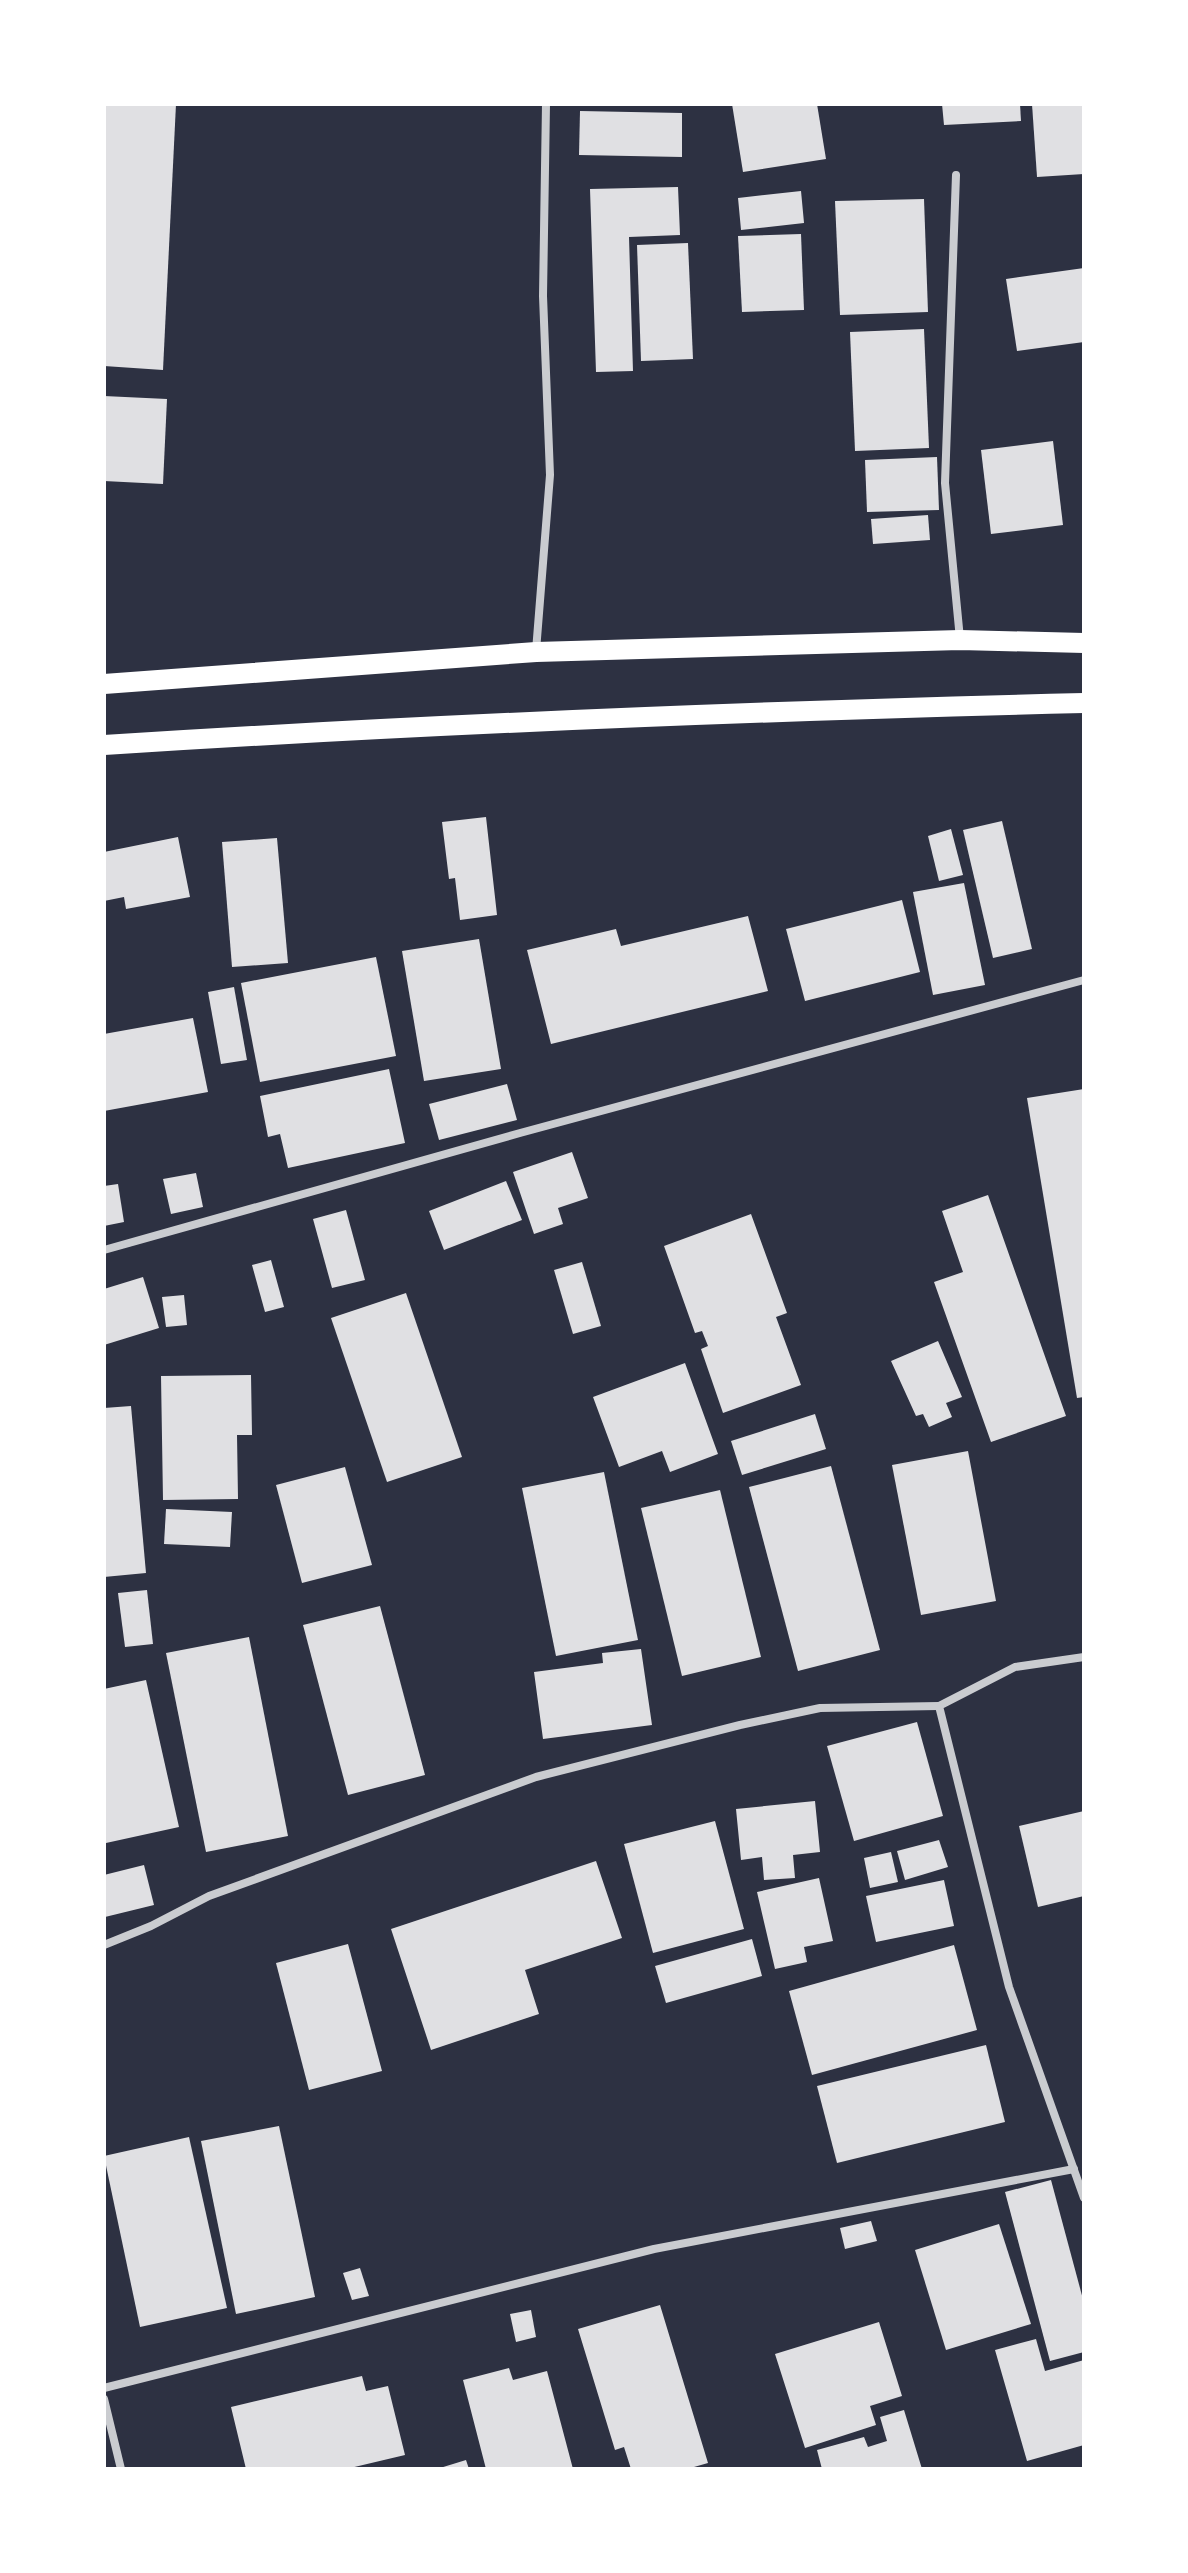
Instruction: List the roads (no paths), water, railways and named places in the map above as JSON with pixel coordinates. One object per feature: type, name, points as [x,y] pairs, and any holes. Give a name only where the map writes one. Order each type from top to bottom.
[{"type":"main road","points":[[104,684],[536,652],[960,640],[1084,643]]},
{"type":"main road","points":[[104,745],[314,731],[544,721],[1084,703]]},
{"type":"street","points":[[536,652],[550,475],[543,296],[546,104]]},
{"type":"street","points":[[956,175],[945,483],[960,640]]},
{"type":"street","points":[[104,1250],[1084,980]]},
{"type":"street","points":[[104,1945],[151,1926],[209,1896],[536,1777],[820,1708],[939,1706],[1015,1667],[1084,1657]]},
{"type":"street","points":[[939,1706],[1009,1987],[1084,2198]]},
{"type":"street","points":[[104,2388],[654,2249],[1074,2169]]},
{"type":"street","points":[[104,2399],[121,2469]]}]
